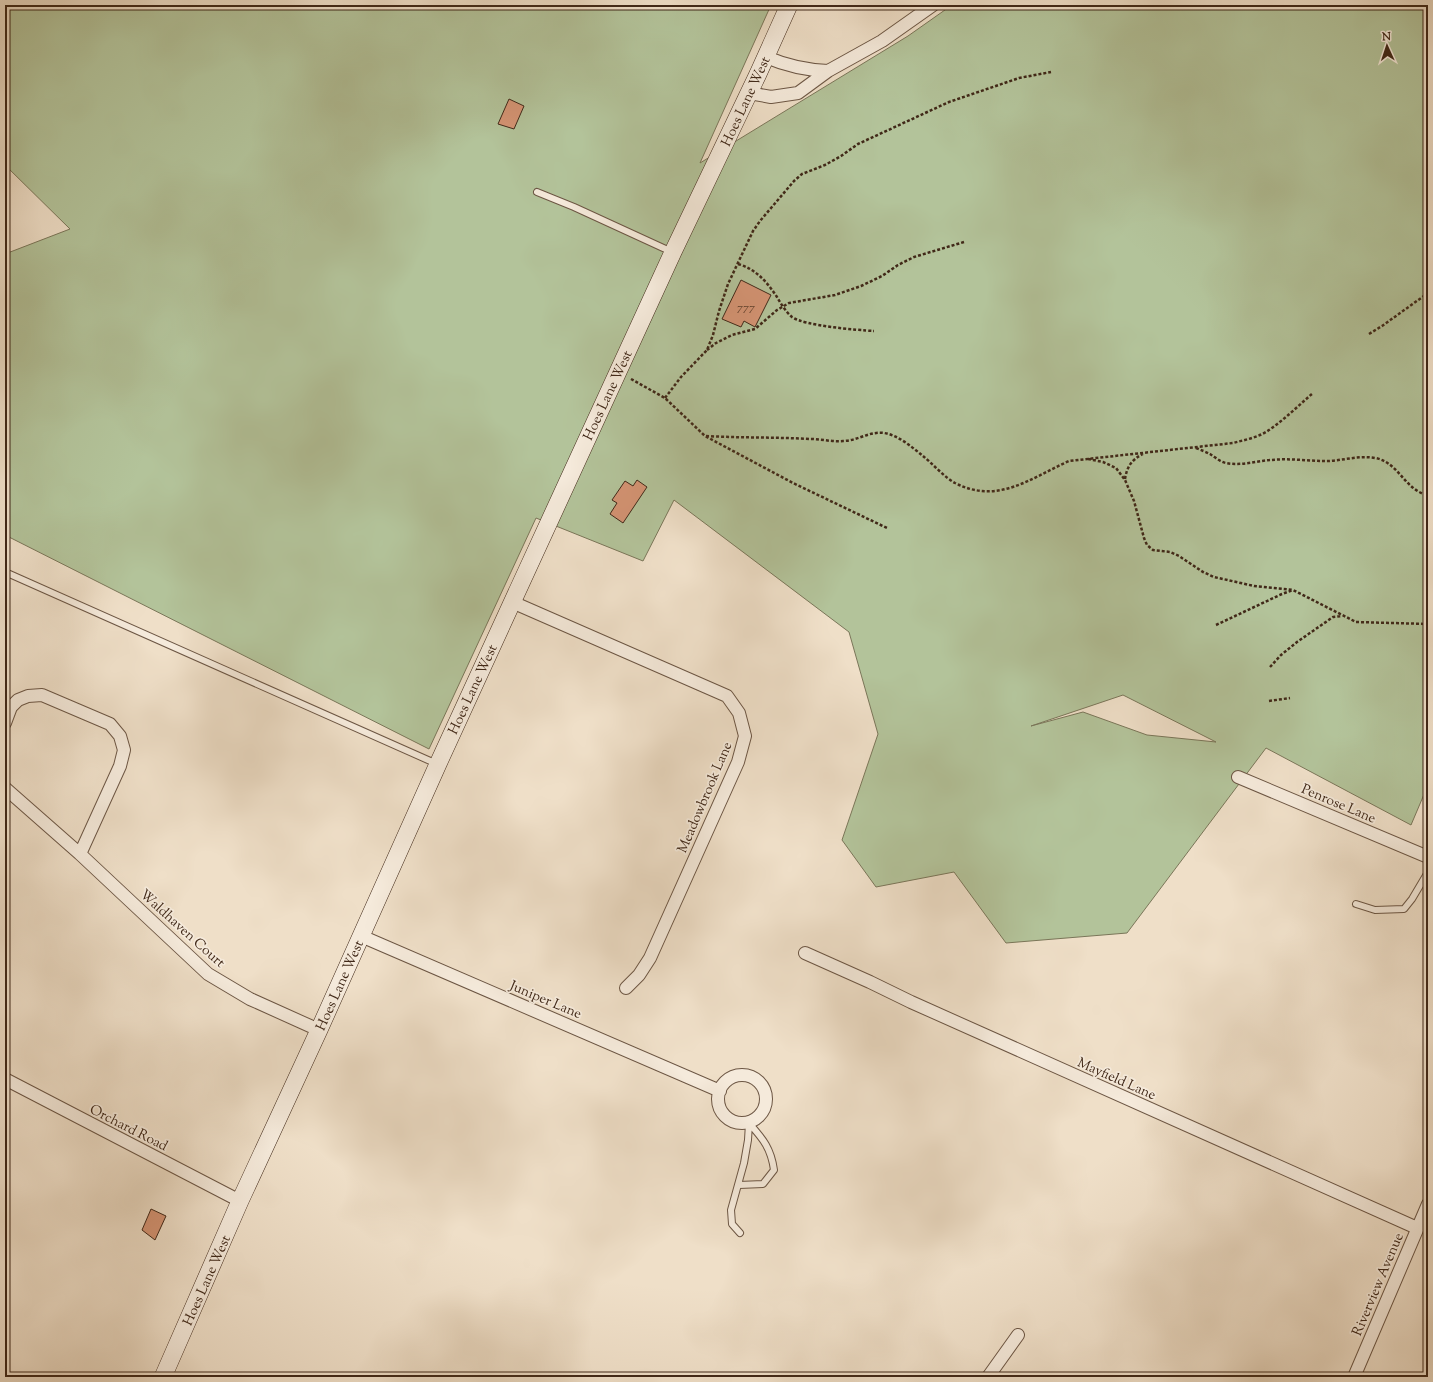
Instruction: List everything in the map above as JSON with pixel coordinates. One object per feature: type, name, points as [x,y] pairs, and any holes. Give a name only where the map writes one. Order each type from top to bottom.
[{"type":"street","name":"Hoes Lane West","points":[[163,1377],[240,1201],[319,1030],[438,764],[673,252],[750,93],[789,5]]},
{"type":"street","points":[[750,93],[771,97],[798,93],[828,71],[882,41],[933,5]]},
{"type":"street","points":[[766,57],[782,64],[807,70],[828,71]]},
{"type":"street","name":"Meadowbrook Lane","points":[[512,602],[726,696],[739,712],[745,736],[738,762],[650,958],[639,975],[626,988]]},
{"type":"street","points":[[5,723],[11,707],[18,700],[28,696],[42,695],[110,724],[120,736],[124,750],[120,766],[80,854]]},
{"type":"street","name":"Penrose Lane","points":[[1238,777],[1428,856]]},
{"type":"street","name":"Waldhaven Court","points":[[5,788],[80,854],[208,974],[250,999],[319,1030]]},
{"type":"street","name":"Juniper Lane","points":[[361,936],[720,1090]]},
{"type":"street","name":"Mayfield Lane","points":[[805,953],[911,1002],[1417,1228]]},
{"type":"street","points":[[746,1075],[753,1078],[764,1088],[766,1098],[765,1108],[759,1117],[749,1123],[736,1123],[727,1118],[720,1111],[718,1096],[721,1086],[729,1079],[736,1076],[746,1075]]},
{"type":"street","name":"Orchard Road","points":[[5,1079],[240,1201]]},
{"type":"street","name":"Riverview Avenue","points":[[1354,1377],[1428,1204]]},
{"type":"street","points":[[988,1377],[1018,1335]]},
{"type":"lane","points":[[537,192],[574,207],[673,252]]},
{"type":"lane","points":[[5,572],[438,764]]},
{"type":"lane","points":[[1356,904],[1375,910],[1404,908],[1412,899],[1428,872]]},
{"type":"lane","points":[[739,1185],[763,1184],[774,1170],[772,1157],[763,1140],[749,1123]]},
{"type":"lane","points":[[740,1233],[732,1224],[731,1210],[739,1185],[748,1140],[749,1123]]},
{"type":"path","points":[[707,350],[728,284],[753,232],[760,221],[794,180],[802,174],[825,165],[841,156],[858,144],[949,102],[1019,78],[1051,72]]},
{"type":"path","points":[[665,398],[681,377],[707,350],[716,343],[732,335],[755,329],[782,306],[789,303],[835,295],[861,286],[882,276],[898,265],[914,257],[964,242]]},
{"type":"path","points":[[738,264],[756,273],[770,286],[782,306],[792,317],[801,321],[847,330],[874,332]]},
{"type":"path","points":[[1369,334],[1428,293]]},
{"type":"path","points":[[618,372],[665,398],[706,436],[793,483],[886,528]]},
{"type":"path","points":[[706,436],[810,439],[838,442],[873,433],[885,433],[910,445],[954,482],[968,489],[991,492],[1008,489],[1033,480],[1050,469],[1069,461],[1233,443],[1252,438],[1266,432],[1281,421],[1313,393]]},
{"type":"path","points":[[1196,447],[1224,462],[1237,464],[1273,460],[1328,461],[1355,457],[1385,460],[1396,469],[1408,483],[1422,494],[1428,495]]},
{"type":"path","points":[[1125,480],[1126,470],[1131,462],[1145,453]]},
{"type":"path","points":[[1086,459],[1103,462],[1116,468],[1125,480],[1134,501],[1144,538],[1147,545],[1153,550],[1170,552],[1214,577],[1254,586],[1293,590],[1356,622],[1428,624]]},
{"type":"path","points":[[1216,625],[1293,590]]},
{"type":"path","points":[[1270,668],[1281,655],[1297,642],[1333,617],[1343,616]]},
{"type":"path","points":[[1269,701],[1290,698]]},
{"type":"green space","points":[[5,5],[771,5],[700,163],[908,36],[952,5],[1428,5],[1428,785],[1411,825],[1266,748],[1127,933],[1006,943],[954,872],[876,887],[842,840],[878,734],[849,632],[674,500],[643,561],[536,518],[429,749],[5,535],[5,254],[70,229],[5,165]],"holes":[[[1123,695],[1216,742],[1147,735],[1083,712],[1031,726]]]},
{"type":"building","points":[[509,99],[524,106],[514,129],[498,124]]},
{"type":"building","points":[[741,280],[771,295],[755,327],[744,321],[741,327],[722,319]]},
{"type":"building","points":[[637,480],[647,487],[623,523],[610,514],[617,503],[612,500],[625,481],[633,486]]},
{"type":"building","points":[[151,1209],[166,1216],[155,1240],[142,1230]]}]
